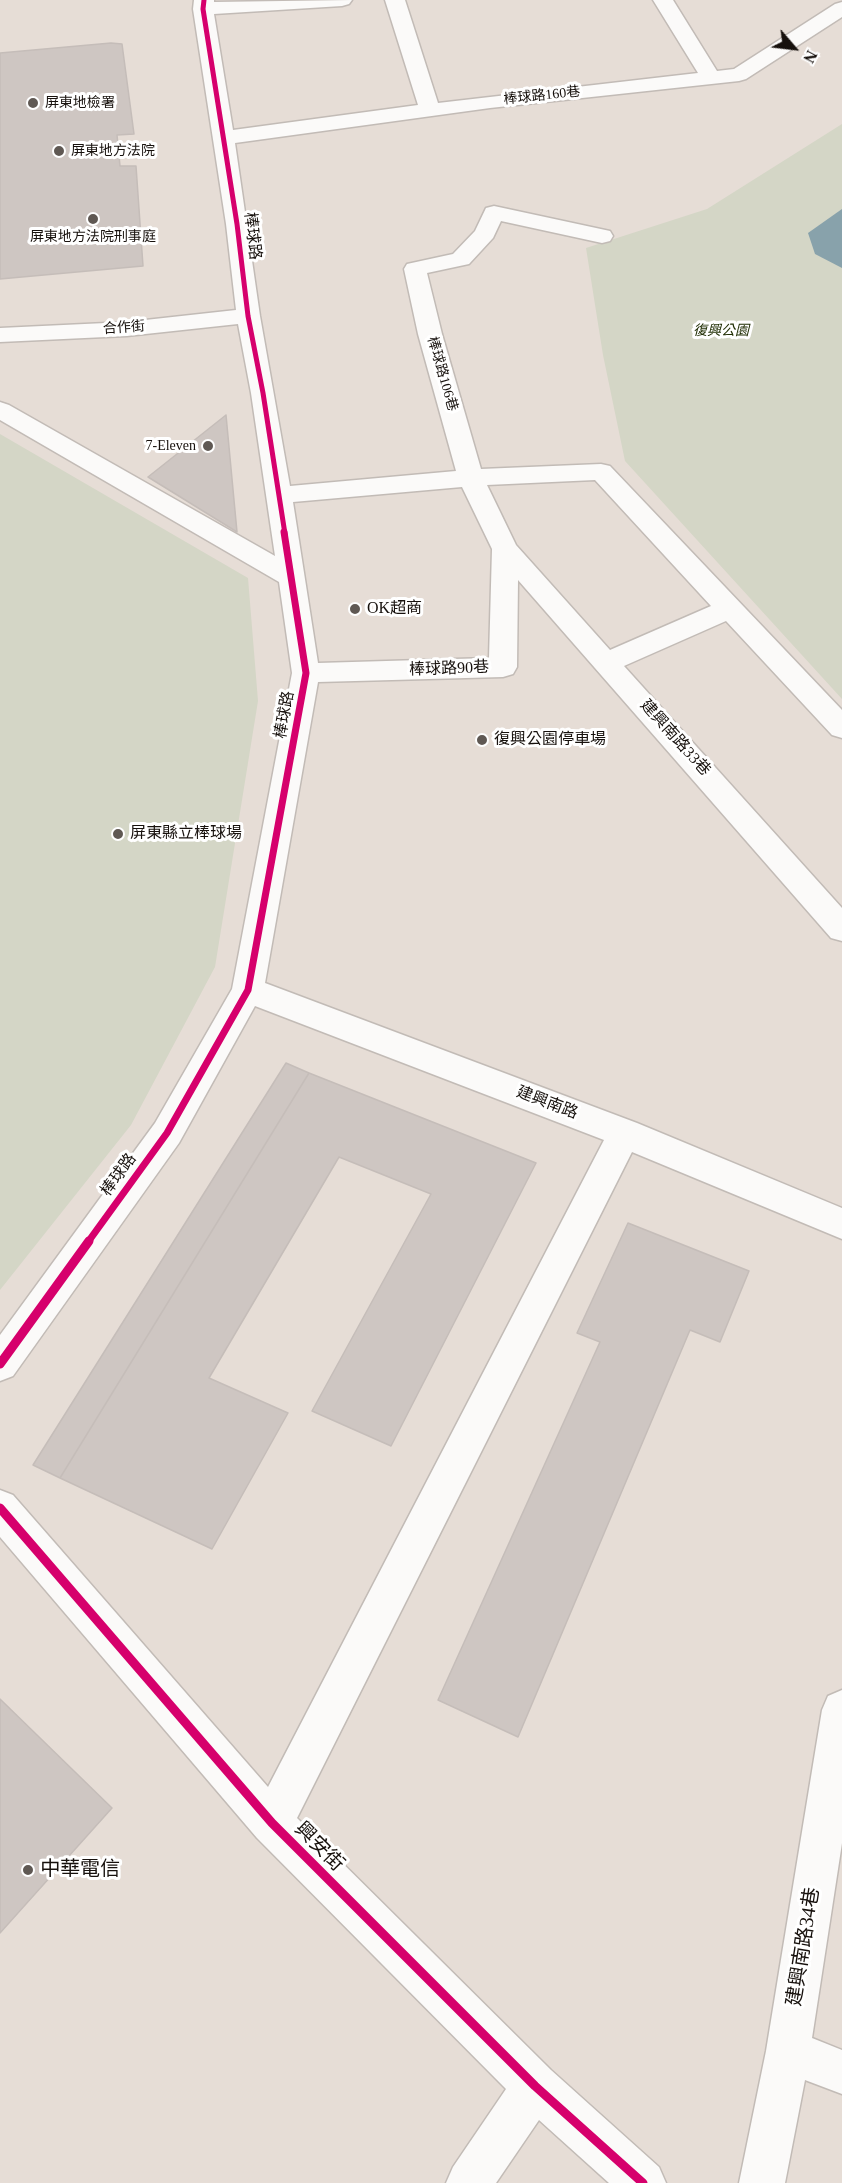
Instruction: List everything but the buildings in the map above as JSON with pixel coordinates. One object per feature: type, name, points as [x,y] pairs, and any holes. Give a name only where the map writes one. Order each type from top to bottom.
[{"type":"street","points":[[203,5],[342,0]]},
{"type":"street","points":[[395,0],[430,110]]},
{"type":"street","points":[[663,0],[711,78]]},
{"type":"street","name":"棒球路","points":[[0,1364],[167,1132],[248,990],[306,673],[263,393],[248,316],[203,5]]},
{"type":"street","name":"棒球路160巷","points":[[224,138],[430,110],[739,75],[842,8]]},
{"type":"street","name":"棒球路106巷","points":[[471,478],[430,334],[415,269],[461,259],[485,233],[494,213],[602,236]]},
{"type":"street","name":"合作街","points":[[0,335],[127,329],[248,316]]},
{"type":"street","points":[[0,410],[291,577]]},
{"type":"street","points":[[278,495],[471,478],[602,472],[842,728]]},
{"type":"street","name":"棒球路90巷","points":[[306,673],[503,667],[505,549],[471,478]]},
{"type":"street","name":"建興南路33巷","points":[[505,549],[842,929]]},
{"type":"street","points":[[607,662],[729,609]]},
{"type":"street","name":"建興南路","points":[[248,990],[625,1133],[842,1224]]},
{"type":"street","points":[[272,1823],[625,1133]]},
{"type":"street","name":"興安街","points":[[0,1508],[272,1823],[535,2086],[644,2183]]},
{"type":"street","name":"建興南路34巷","points":[[762,2183],[788,2051],[842,1710]]},
{"type":"street","points":[[788,2051],[842,2072]]},
{"type":"street","points":[[469,2183],[535,2086]]},
{"type":"green space","name":"復興公園","points":[[842,124],[842,699],[625,461],[603,355],[586,248],[707,209]]},
{"type":"green space","name":"屏東縣立棒球場","points":[[0,434],[248,578],[258,701],[215,967],[131,1125],[0,1290]]},
{"type":"water","points":[[842,209],[842,268],[815,254],[808,233]]},
{"type":"cycle path","points":[[0,1364],[167,1133],[248,990],[306,673],[263,393],[248,316],[237,224],[203,9],[204,0]]},
{"type":"cycle path","points":[[0,1508],[272,1823],[535,2086],[643,2183]]},
{"type":"place","name":"屏東地檢署","points":[[33,103]]},
{"type":"place","name":"屏東地方法院","points":[[59,151]]},
{"type":"place","name":"屏東地方法院刑事庭","points":[[93,219]]},
{"type":"place","name":"7-Eleven","points":[[208,446]]},
{"type":"place","name":"OK超商","points":[[355,609]]},
{"type":"place","name":"復興公園停車場","points":[[482,740]]},
{"type":"place","name":"屏東縣立棒球場","points":[[118,834]]},
{"type":"place","name":"中華電信","points":[[28,1870]]}]
